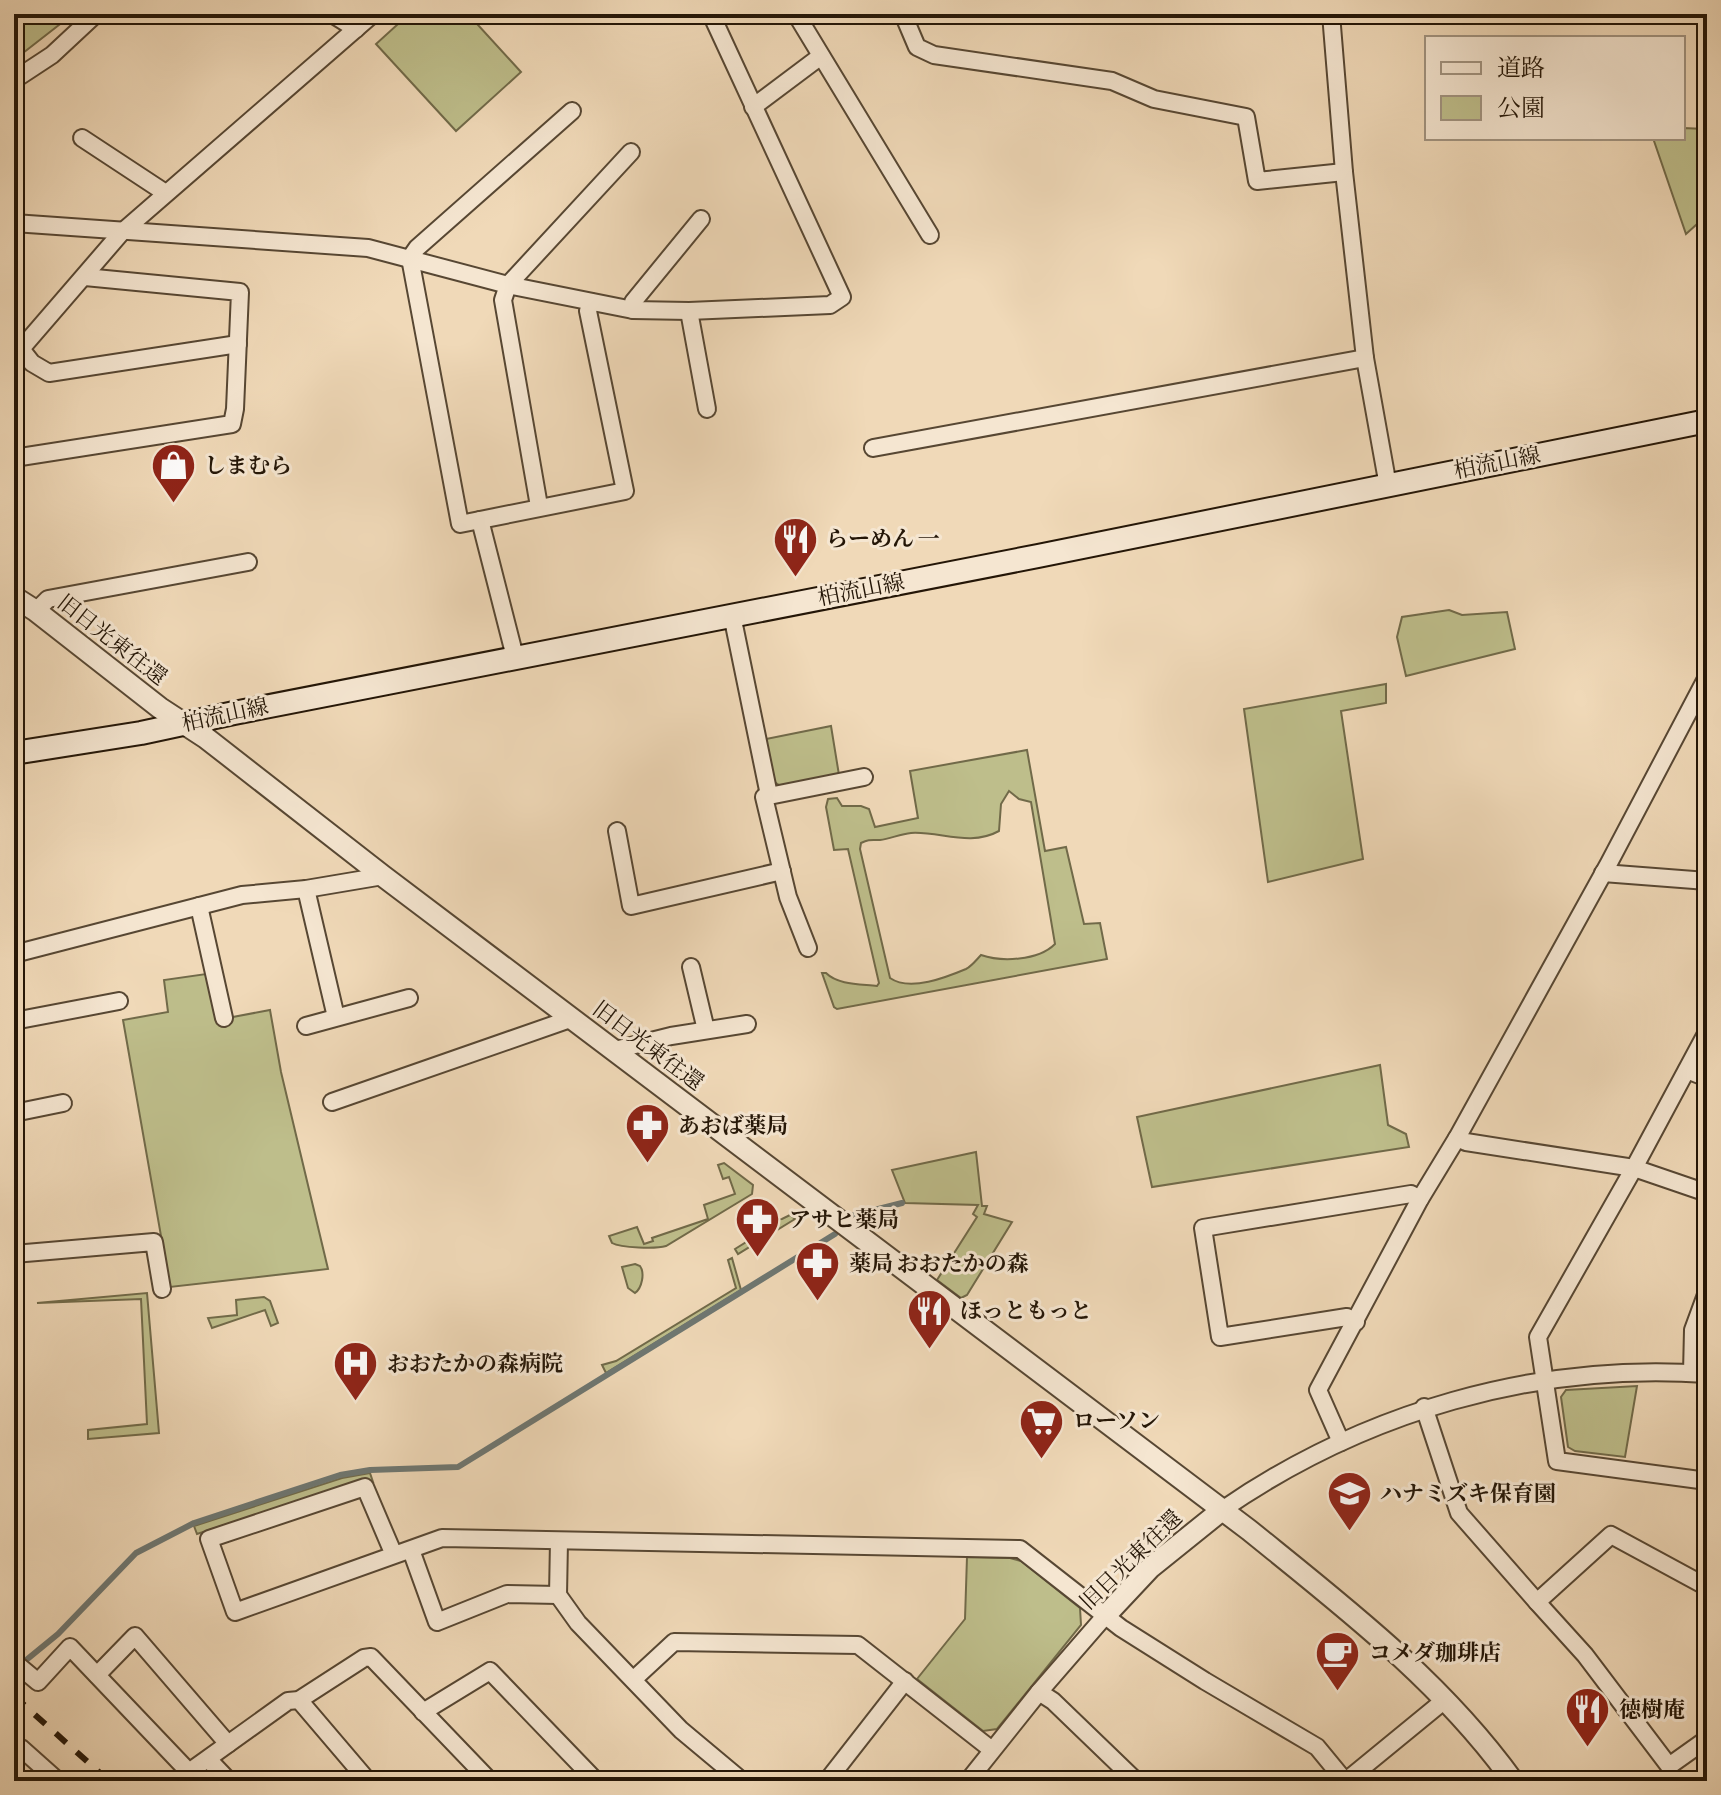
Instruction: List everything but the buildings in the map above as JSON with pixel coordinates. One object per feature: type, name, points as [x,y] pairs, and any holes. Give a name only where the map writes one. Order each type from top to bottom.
[{"type":"main road","name":"柏流山線","points":[[14,753],[141,733],[1707,421]]},
{"type":"street","points":[[14,80],[52,55],[96,14]]},
{"type":"street","points":[[332,14],[356,29]]},
{"type":"street","points":[[238,344],[49,373],[18,353],[121,233],[164,192],[373,14]]},
{"type":"street","points":[[14,223],[121,233],[368,248],[508,285],[633,310],[689,311],[830,305],[842,297],[711,14]]},
{"type":"street","points":[[796,14],[930,235]]},
{"type":"street","points":[[903,14],[917,47],[934,55],[1112,81],[1154,99],[1246,117],[1257,181],[1344,172]]},
{"type":"street","points":[[1331,14],[1344,172],[1365,358],[1388,486]]},
{"type":"street","points":[[753,107],[821,56]]},
{"type":"street","points":[[572,111],[417,248],[410,258],[460,524],[625,491],[588,311],[591,302]]},
{"type":"street","points":[[82,138],[164,192]]},
{"type":"street","points":[[539,506],[503,300],[508,285],[631,152]]},
{"type":"street","points":[[633,310],[633,302],[701,219]]},
{"type":"street","points":[[14,458],[232,424],[240,292],[85,277]]},
{"type":"street","points":[[689,311],[707,409]]},
{"type":"street","points":[[873,448],[1365,358]]},
{"type":"street","points":[[480,520],[515,657]]},
{"type":"street","points":[[36,611],[48,599],[248,562]]},
{"type":"street","name":"旧日光東往還","points":[[14,597],[206,738],[383,876],[1222,1510],[1171,1549],[1105,1616],[968,1781]]},
{"type":"street","points":[[732,615],[769,795]]},
{"type":"street","points":[[1341,1442],[1318,1390],[1706,680]]},
{"type":"street","points":[[808,948],[788,897],[764,797],[864,777]]},
{"type":"street","points":[[617,831],[631,906],[782,871]]},
{"type":"street","points":[[1603,873],[1707,881]]},
{"type":"street","points":[[14,954],[242,895],[306,889],[383,876]]},
{"type":"street","points":[[306,889],[336,1017]]},
{"type":"street","points":[[199,906],[224,1018]]},
{"type":"street","points":[[691,967],[706,1030]]},
{"type":"street","points":[[306,1026],[409,998]]},
{"type":"street","points":[[14,1021],[119,1001]]},
{"type":"street","points":[[332,1102],[573,1018]]},
{"type":"street","points":[[615,1050],[747,1024]]},
{"type":"street","points":[[1707,1032],[1538,1337],[1557,1461],[1707,1481]]},
{"type":"street","points":[[1687,1070],[1707,1078]]},
{"type":"street","points":[[14,1113],[63,1103]]},
{"type":"street","points":[[1457,1138],[1466,1142],[1634,1168],[1707,1193]]},
{"type":"street","points":[[1356,1322],[1347,1317],[1220,1337],[1203,1228],[1411,1194],[1420,1199]]},
{"type":"street","points":[[14,1254],[154,1242],[162,1289]]},
{"type":"street","points":[[1513,1781],[1446,1699],[1386,1641],[1222,1510],[1277,1474],[1341,1442],[1424,1407],[1545,1380],[1613,1374],[1700,1374],[1693,1330],[1707,1292]]},
{"type":"street","points":[[1424,1407],[1459,1513],[1585,1655],[1669,1766],[1707,1739]]},
{"type":"street","points":[[394,1555],[365,1487],[209,1539],[235,1612],[442,1538],[1020,1549],[1105,1616],[1205,1681],[1317,1747],[1346,1781],[1446,1699]]},
{"type":"street","points":[[1537,1602],[1611,1535],[1707,1587]]},
{"type":"street","points":[[559,1541],[558,1595],[578,1623],[681,1730],[742,1781]]},
{"type":"street","points":[[411,1550],[437,1622],[507,1594],[558,1595]]},
{"type":"street","points":[[97,1675],[135,1636],[228,1744]]},
{"type":"street","points":[[634,1679],[674,1642],[858,1645],[992,1750]]},
{"type":"street","points":[[14,1662],[38,1682],[70,1647],[189,1772],[288,1701],[299,1700],[364,1658],[371,1657],[490,1781]]},
{"type":"street","points":[[423,1712],[490,1671],[596,1781]]},
{"type":"street","points":[[827,1781],[905,1681]]},
{"type":"street","points":[[1039,1692],[1053,1701],[1136,1781]]},
{"type":"street","points":[[299,1700],[368,1781]]},
{"type":"street","points":[[14,1757],[21,1748],[58,1781]]},
{"type":"street","points":[[208,1759],[229,1781]]},
{"type":"green space","points":[[14,14],[73,14],[14,60]]},
{"type":"green space","points":[[409,14],[468,14],[521,72],[456,131],[376,44]]},
{"type":"green space","points":[[1685,128],[1705,129],[1707,215],[1686,234],[1654,140],[1685,140]]},
{"type":"green space","points":[[1449,610],[1462,615],[1507,612],[1515,649],[1406,676],[1397,637],[1402,617]]},
{"type":"green space","points":[[1386,684],[1386,703],[1341,711],[1363,859],[1268,882],[1244,709]]},
{"type":"green space","points":[[831,726],[839,775],[782,787],[773,781],[766,739]]},
{"type":"green space","points":[[1027,750],[1045,851],[1066,847],[1084,924],[1100,923],[1107,959],[837,1009],[834,1007],[822,973],[850,983],[877,986],[879,983],[848,849],[834,850],[826,807],[828,799],[837,798],[842,806],[869,809],[875,827],[918,818],[910,771]],"holes":[[[1009,791],[1019,799],[1031,802],[1055,944],[1029,957],[999,959],[981,955],[966,969],[928,982],[908,984],[890,978],[861,843],[911,833],[966,838],[988,836],[999,831],[1001,804]]]},
{"type":"green space","points":[[206,974],[217,1020],[270,1010],[281,1072],[328,1269],[170,1287],[123,1020],[168,1012],[164,980]]},
{"type":"green space","points":[[1380,1065],[1388,1125],[1406,1134],[1409,1147],[1152,1187],[1137,1117]]},
{"type":"green space","points":[[976,1152],[982,1206],[987,1206],[984,1214],[1012,1222],[967,1295],[961,1298],[937,1280],[977,1217],[973,1214],[978,1205],[905,1203],[892,1170]]},
{"type":"green space","points":[[724,1163],[753,1185],[752,1194],[666,1246],[639,1248],[612,1243],[609,1236],[637,1227],[644,1244],[653,1241],[652,1238],[708,1219],[704,1205],[735,1194],[729,1177],[723,1179],[718,1165]]},
{"type":"green space","points":[[790,1215],[795,1219],[738,1254],[735,1249],[772,1226],[768,1220]]},
{"type":"green space","points":[[732,1258],[741,1290],[606,1373],[602,1365],[616,1361],[736,1288],[728,1260]]},
{"type":"green space","points":[[635,1264],[642,1269],[642,1276],[635,1293],[628,1288],[622,1267]]},
{"type":"green space","points":[[147,1293],[159,1433],[88,1439],[88,1430],[147,1424],[141,1299],[37,1303]]},
{"type":"green space","points":[[264,1297],[270,1301],[278,1323],[271,1326],[265,1310],[212,1328],[208,1318],[237,1315],[236,1300]]},
{"type":"green space","points":[[1637,1386],[1625,1457],[1575,1451],[1568,1447],[1561,1397],[1566,1390]]},
{"type":"green space","points":[[370,1473],[373,1482],[356,1482],[197,1534],[194,1526],[342,1478]]},
{"type":"green space","points":[[967,1557],[1021,1561],[1080,1608],[1081,1625],[997,1729],[983,1731],[917,1679],[965,1619]]},
{"type":"waterway","points":[[851,1216],[902,1203]]},
{"type":"waterway","points":[[25,1661],[58,1634],[136,1553],[194,1523],[340,1475],[370,1470],[458,1467],[835,1234]]},
{"type":"railway","points":[[14,1696],[109,1781]]},
{"type":"place","name":"しまむら","points":[[173,505]]},
{"type":"place","name":"らーめん 一","points":[[795,578]]},
{"type":"place","name":"あおば薬局","points":[[647,1165]]},
{"type":"place","name":"アサヒ薬局","points":[[758,1259]]},
{"type":"place","name":"薬局 おおたかの森","points":[[818,1303]]},
{"type":"place","name":"ほっともっと","points":[[929,1350]]},
{"type":"place","name":"おおたかの森病院","points":[[356,1403]]},
{"type":"place","name":"ローソン","points":[[1042,1460]]},
{"type":"place","name":"ハナミズキ保育園","points":[[1349,1533]]},
{"type":"place","name":"コメダ珈琲店","points":[[1338,1692]]},
{"type":"place","name":"徳樹庵","points":[[1588,1749]]}]
